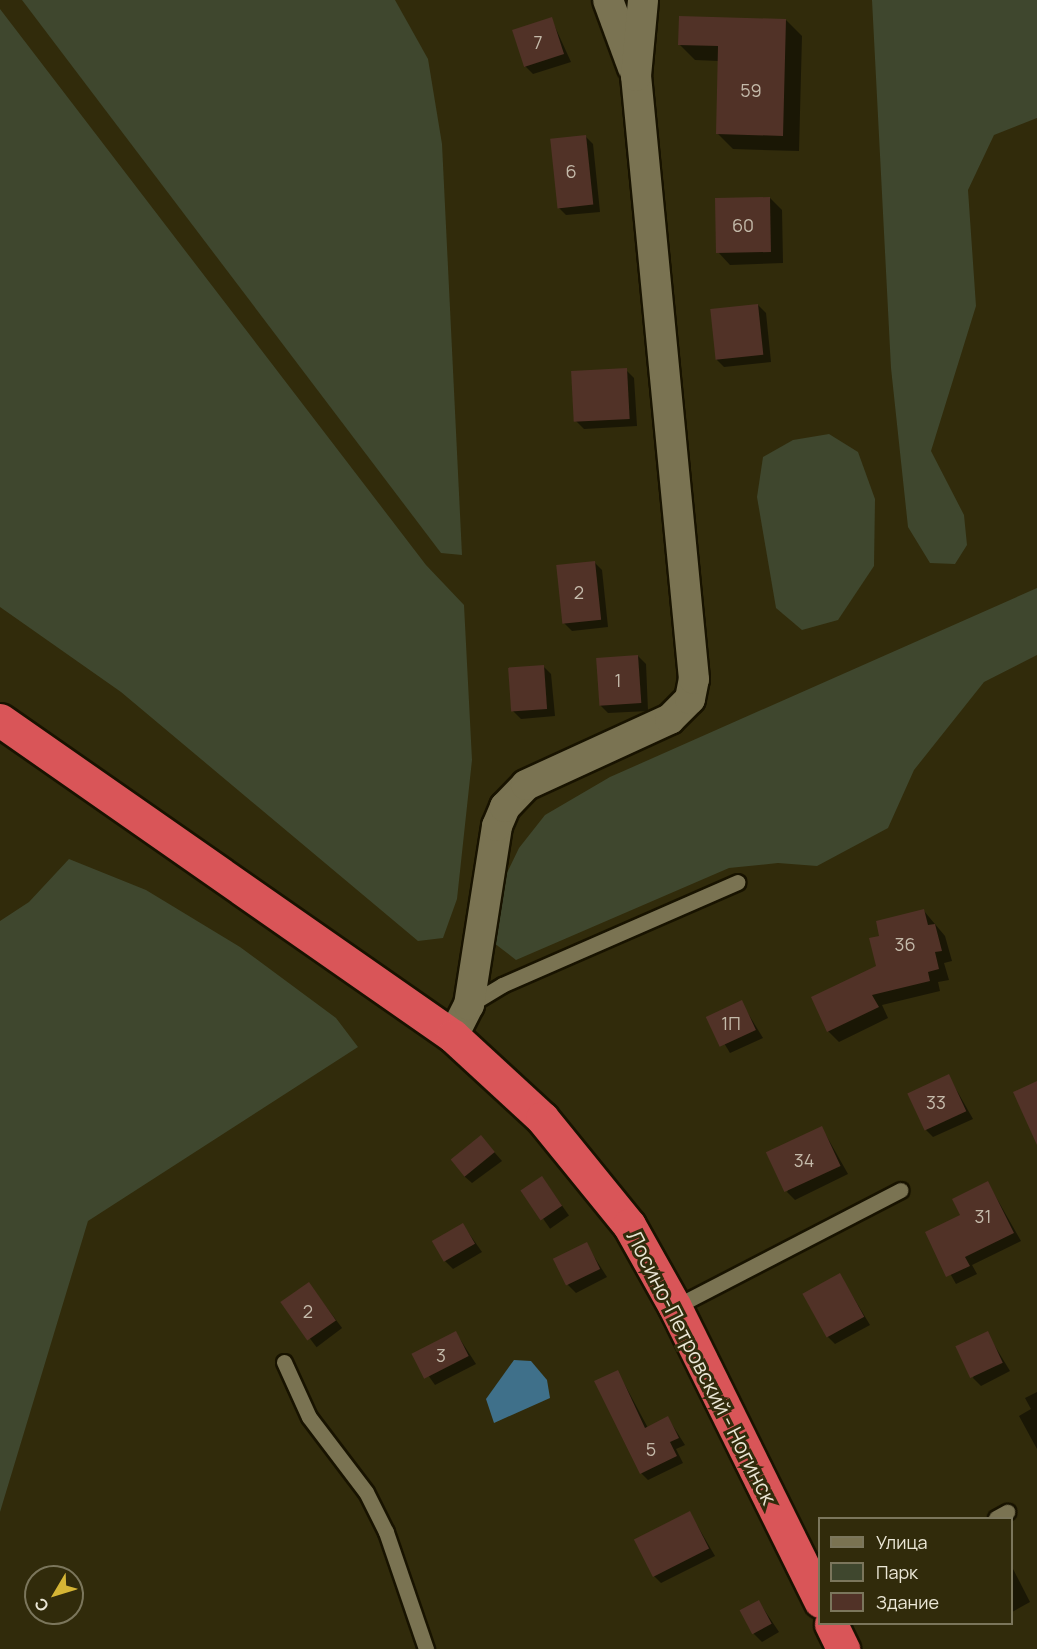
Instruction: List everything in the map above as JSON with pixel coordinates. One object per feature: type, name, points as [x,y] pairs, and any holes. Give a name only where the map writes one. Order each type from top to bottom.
[{"type":"highway","name":"Лосино-Петровский - Ногинск","points":[[0,720],[453,1036],[542,1119],[629,1225],[675,1307],[818,1599]]},
{"type":"highway","points":[[832,1625],[843,1649]]},
{"type":"street","points":[[608,0],[636,76]]},
{"type":"street","points":[[453,1036],[469,1005],[505,807],[525,785],[670,719],[690,699],[694,679],[636,76],[643,0]]},
{"type":"lane","points":[[469,1005],[502,985],[738,882]]},
{"type":"lane","points":[[675,1307],[901,1190]]},
{"type":"lane","points":[[284,1362],[309,1418],[366,1492],[386,1532],[426,1649]]},
{"type":"green space","points":[[22,0],[395,0],[428,59],[442,144],[462,555],[441,553]]},
{"type":"green space","points":[[872,0],[1037,0],[1037,118],[994,135],[968,190],[976,306],[931,451],[964,515],[967,545],[955,564],[930,563],[908,527],[891,368]]},
{"type":"green space","points":[[0,9],[426,565],[464,605],[472,760],[457,899],[443,938],[418,941],[121,692],[0,607]]},
{"type":"green space","points":[[829,434],[858,452],[875,499],[874,566],[838,620],[802,630],[776,608],[757,497],[763,457],[793,440]]},
{"type":"green space","points":[[1037,588],[1037,655],[984,682],[914,770],[888,828],[817,866],[778,863],[729,868],[516,960],[494,943],[503,881],[519,848],[545,815],[610,777]]},
{"type":"green space","points":[[69,859],[146,890],[240,947],[336,1018],[358,1047],[88,1221],[0,1512],[0,921],[29,902]]},
{"type":"water","points":[[514,1360],[531,1361],[547,1380],[550,1398],[494,1423],[486,1399]]},
{"type":"building","points":[[679,16],[786,19],[783,136],[716,134],[718,46],[678,45]]},
{"type":"building","points":[[552,17],[564,54],[524,67],[512,30]]},
{"type":"building","points":[[586,135],[593,205],[558,208],[550,139]]},
{"type":"building","points":[[770,197],[771,252],[716,253],[715,198]]},
{"type":"building","points":[[758,304],[763,355],[716,360],[710,309]]},
{"type":"building","points":[[627,368],[630,419],[574,422],[571,371]]},
{"type":"building","points":[[595,561],[601,620],[562,624],[556,565]]},
{"type":"building","points":[[638,655],[641,703],[599,706],[596,658]]},
{"type":"building","points":[[544,665],[547,709],[511,711],[508,668]]},
{"type":"building","points":[[924,909],[928,925],[935,924],[942,951],[935,952],[939,969],[928,972],[930,981],[872,995],[879,1007],[827,1032],[811,997],[876,966],[869,938],[879,936],[876,921]]},
{"type":"building","points":[[742,1000],[756,1030],[720,1047],[706,1017]]},
{"type":"building","points":[[949,1074],[966,1111],[925,1131],[907,1093]]},
{"type":"building","points":[[1037,1081],[1037,1145],[1013,1092]]},
{"type":"building","points":[[822,1126],[841,1166],[784,1192],[766,1152]]},
{"type":"building","points":[[481,1135],[495,1152],[465,1177],[451,1160]]},
{"type":"building","points":[[542,1176],[562,1206],[541,1220],[520,1191]]},
{"type":"building","points":[[988,1181],[1014,1233],[965,1257],[970,1266],[946,1277],[925,1232],[960,1215],[952,1199]]},
{"type":"building","points":[[463,1223],[475,1244],[444,1262],[432,1241]]},
{"type":"building","points":[[587,1242],[600,1269],[566,1286],[553,1259]]},
{"type":"building","points":[[840,1273],[864,1317],[827,1338],[802,1294]]},
{"type":"building","points":[[309,1282],[336,1321],[307,1341],[280,1302]]},
{"type":"building","points":[[456,1331],[469,1356],[424,1379],[411,1354]]},
{"type":"building","points":[[988,1331],[1003,1363],[970,1378],[955,1346]]},
{"type":"building","points":[[618,1370],[645,1428],[668,1416],[679,1438],[670,1442],[677,1456],[640,1474],[594,1381]]},
{"type":"building","points":[[690,1511],[709,1548],[653,1577],[634,1540]]},
{"type":"building","points":[[759,1600],[772,1624],[752,1634],[740,1610]]}]
